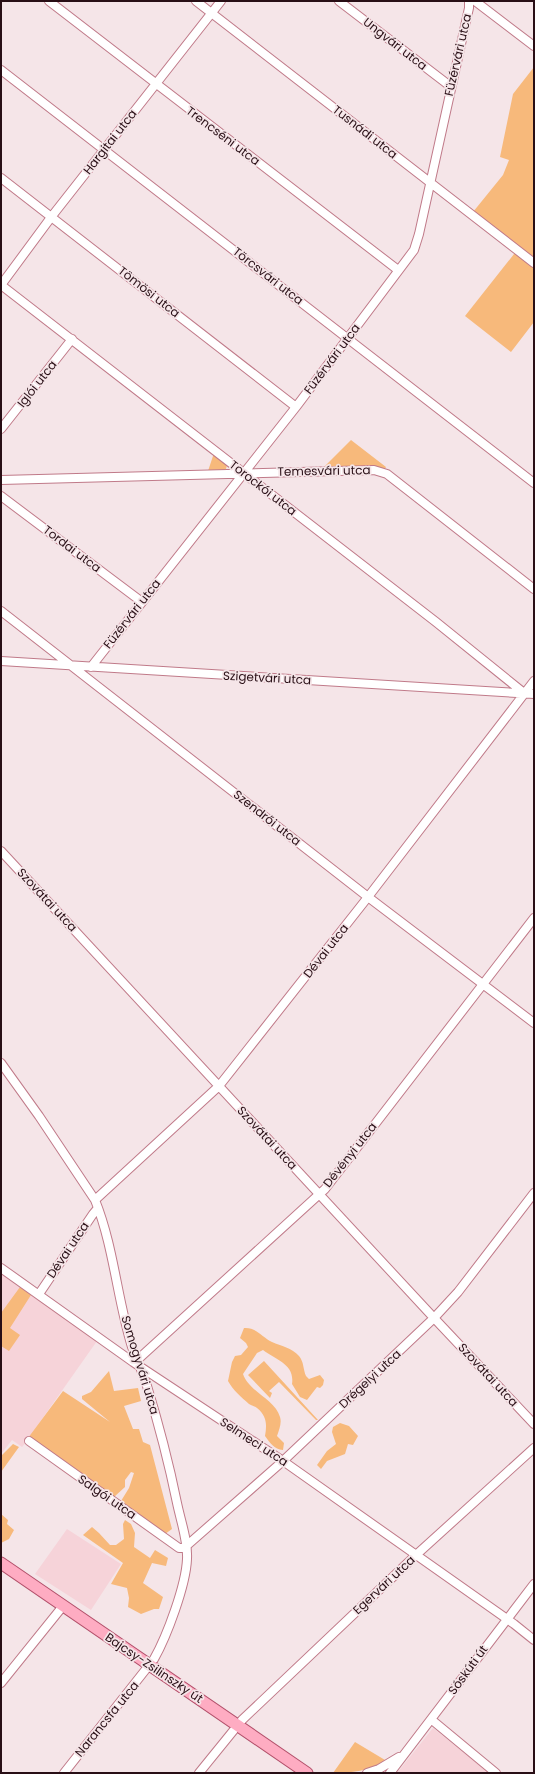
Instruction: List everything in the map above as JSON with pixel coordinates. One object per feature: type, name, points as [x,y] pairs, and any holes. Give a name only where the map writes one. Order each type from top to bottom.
[{"type":"main road","name":"Bajcsy-Zsilinszky út","points":[[1,1563],[307,1773]]},
{"type":"street","name":"Trencséni utca","points":[[49,1],[398,270]]},
{"type":"street","name":"Tusnádi utca","points":[[196,1],[429,183],[447,194],[534,263]]},
{"type":"street","name":"Hargitai utca","points":[[1,285],[52,216],[221,1]]},
{"type":"street","name":"Ungvári utca","points":[[339,1],[450,86]]},
{"type":"street","name":"Füzérvári utca","points":[[91,667],[296,407],[416,245],[450,86],[469,8],[469,1]]},
{"type":"street","points":[[475,1],[534,46]]},
{"type":"street","name":"Törcsvári utca","points":[[1,70],[534,483]]},
{"type":"street","name":"Tömösi utca","points":[[1,178],[52,216],[296,407]]},
{"type":"street","name":"Torockói utca","points":[[1,285],[436,622],[524,693]]},
{"type":"street","name":"Iglói utca","points":[[1,429],[72,339]]},
{"type":"street","name":"Temesvári utca","points":[[1,480],[368,469],[380,471],[387,474],[534,589]]},
{"type":"street","name":"Tordai utca","points":[[1,496],[142,602]]},
{"type":"street","name":"Szendrői utca","points":[[1,611],[368,897],[534,1023]]},
{"type":"street","name":"Szigetvári utca","points":[[1,661],[534,694]]},
{"type":"street","name":"Dévai utca","points":[[39,1294],[92,1214],[97,1204],[219,1086],[368,897],[534,681]]},
{"type":"street","name":"Szovátai utca","points":[[1,851],[534,1424]]},
{"type":"street","name":"Dévényi utca","points":[[137,1363],[320,1194],[485,985],[534,918]]},
{"type":"street","name":"Somogyvári utca","points":[[1,1063],[39,1116],[97,1204],[110,1251],[128,1332],[157,1420],[187,1546],[186,1573],[181,1591],[162,1645],[150,1666]]},
{"type":"street","name":"Drégelyi utca","points":[[187,1546],[283,1461],[434,1318],[458,1292],[534,1193]]},
{"type":"street","name":"Selmeci utca","points":[[1,1268],[137,1363],[283,1461],[534,1640]]},
{"type":"street","name":"Salgói utca","points":[[29,1441],[179,1548],[184,1548],[187,1546]]},
{"type":"street","name":"Egervári utca","points":[[198,1773],[237,1725],[416,1555],[534,1448]]},
{"type":"street","name":"Sóskúti út","points":[[390,1773],[432,1720],[506,1619],[534,1584]]},
{"type":"street","points":[[1,1683],[63,1606]]},
{"type":"street","name":"Narancsfa utca","points":[[64,1773],[150,1666]]},
{"type":"street","points":[[432,1720],[496,1773]]},
{"type":"street","points":[[367,1773],[379,1769],[402,1756]]},
{"type":"street","points":[[393,1773],[402,1756]]},
{"type":"street","name":"Sóskúti út","points":[[383,1773],[402,1756]]},
{"type":"shaded area","points":[[534,67],[534,322],[511,352],[465,316],[518,249],[473,212],[503,175],[509,160],[500,157],[513,94]]},
{"type":"shaded area","points":[[351,440],[386,467],[384,471],[365,466],[324,467]]},
{"type":"shaded area","points":[[214,453],[227,465],[224,471],[208,471]]},
{"type":"shaded area","points":[[1,1274],[97,1341],[23,1446],[22,1447],[12,1440],[1,1454]]},
{"type":"shaded area","points":[[20,1287],[31,1295],[10,1328],[20,1335],[9,1351],[1,1346],[1,1313]]},
{"type":"shaded area","points":[[244,1328],[252,1329],[268,1340],[293,1351],[301,1358],[306,1376],[309,1379],[320,1375],[324,1380],[323,1385],[320,1388],[317,1387],[307,1400],[300,1397],[292,1384],[291,1372],[288,1367],[263,1350],[257,1353],[243,1374],[251,1386],[268,1400],[277,1411],[281,1422],[277,1436],[284,1443],[283,1450],[275,1447],[265,1436],[266,1421],[263,1414],[256,1407],[243,1399],[228,1381],[232,1362],[235,1356],[241,1355],[248,1347],[240,1338]]},
{"type":"shaded area","points":[[264,1361],[318,1420],[316,1420],[279,1382],[269,1391],[272,1393],[270,1398],[248,1375]]},
{"type":"shaded area","points":[[109,1371],[114,1391],[138,1388],[141,1401],[124,1406],[133,1429],[139,1429],[143,1442],[150,1445],[172,1529],[165,1534],[121,1501],[129,1488],[134,1473],[131,1472],[125,1480],[125,1487],[114,1497],[28,1438],[63,1391],[110,1422],[82,1399],[82,1396],[91,1392]]},
{"type":"shaded area","points":[[340,1423],[349,1426],[358,1436],[353,1445],[348,1444],[345,1454],[327,1461],[321,1469],[317,1465],[327,1451],[336,1444],[332,1432],[333,1427]]},
{"type":"shaded area","points":[[13,1444],[19,1447],[1,1472],[1,1456]]},
{"type":"shaded area","points":[[1,1514],[8,1520],[7,1524],[14,1530],[9,1539],[1,1543]]},
{"type":"shaded area","points":[[125,1520],[131,1524],[135,1533],[134,1547],[150,1558],[155,1550],[168,1558],[166,1566],[152,1563],[143,1583],[163,1597],[159,1609],[154,1609],[141,1614],[128,1607],[129,1598],[127,1588],[111,1584],[123,1563],[83,1535],[92,1527],[110,1545],[116,1545],[124,1539],[123,1524]]},
{"type":"shaded area","points":[[67,1529],[121,1564],[91,1610],[35,1574]]},
{"type":"shaded area","points":[[433,1728],[448,1740],[489,1773],[397,1773]]},
{"type":"shaded area","points":[[355,1742],[385,1760],[373,1767],[360,1771],[333,1773]]}]
